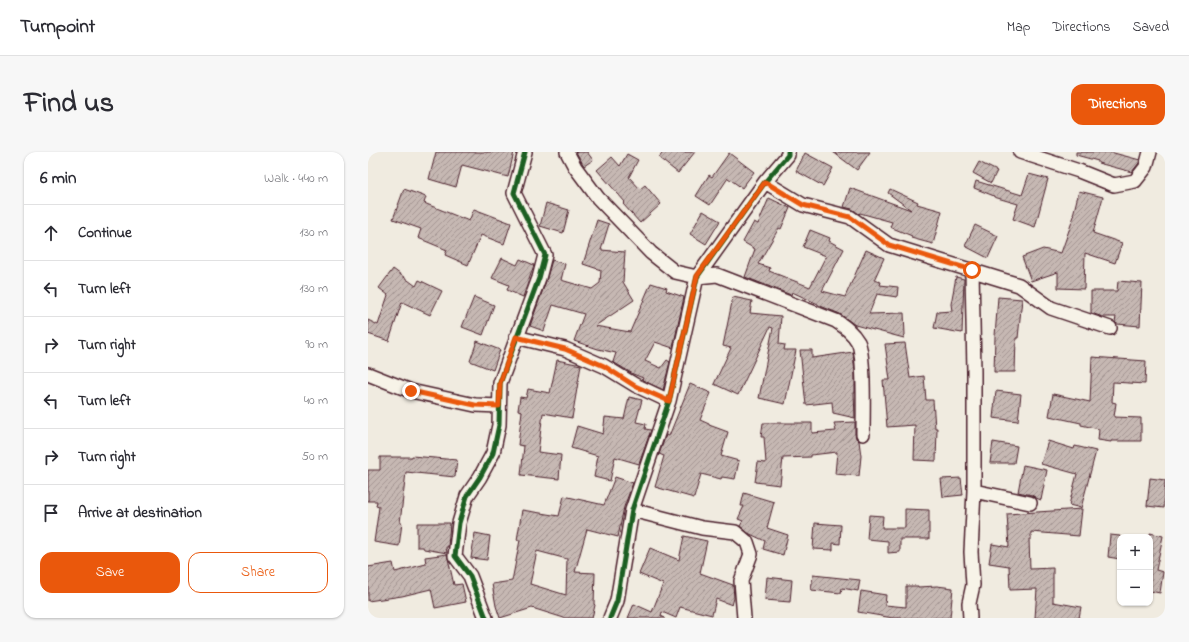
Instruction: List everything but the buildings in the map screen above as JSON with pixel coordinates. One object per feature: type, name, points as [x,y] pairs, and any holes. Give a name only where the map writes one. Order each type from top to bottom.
[{"type":"street","points":[[486,618],[470,576],[455,556],[459,523],[467,496],[480,477],[493,453],[499,424],[500,383],[539,278],[545,255],[514,193],[525,152]]},
{"type":"street","points":[[567,152],[598,198],[651,253],[675,272],[697,276],[717,275],[836,321],[850,330],[859,343],[862,361],[863,434]]},
{"type":"street","points":[[610,618],[617,602],[632,510],[669,401],[697,276],[765,182],[788,155],[788,152]]},
{"type":"street","points":[[1020,152],[1079,171],[1114,185],[1136,181],[1146,167],[1150,152]]},
{"type":"street","points":[[765,182],[803,205],[850,217],[889,245],[1019,285],[1051,308],[1110,328]]},
{"type":"street","points":[[970,618],[969,603],[973,585],[971,552],[974,491],[972,270]]},
{"type":"street","points":[[516,337],[565,349],[604,366],[635,386],[669,401]]},
{"type":"street","points":[[368,374],[411,391],[475,405],[499,406]]},
{"type":"street","points":[[974,491],[1030,503]]},
{"type":"street","points":[[632,510],[702,528],[736,532],[747,542],[752,554],[741,581],[744,618]]},
{"type":"cycle path","points":[[486,618],[470,576],[455,556],[459,523],[467,496],[480,477],[493,453],[499,425],[500,383],[539,278],[545,255],[514,193],[525,152]]},
{"type":"cycle path","points":[[610,618],[617,601],[632,510],[669,401],[697,277],[765,182],[788,155],[788,152]]},
{"type":"route","points":[[411,391],[475,405],[499,406],[500,383],[516,337],[565,349],[604,366],[635,386],[669,401],[697,276],[765,182],[803,205],[850,217],[889,245],[972,270]]}]
